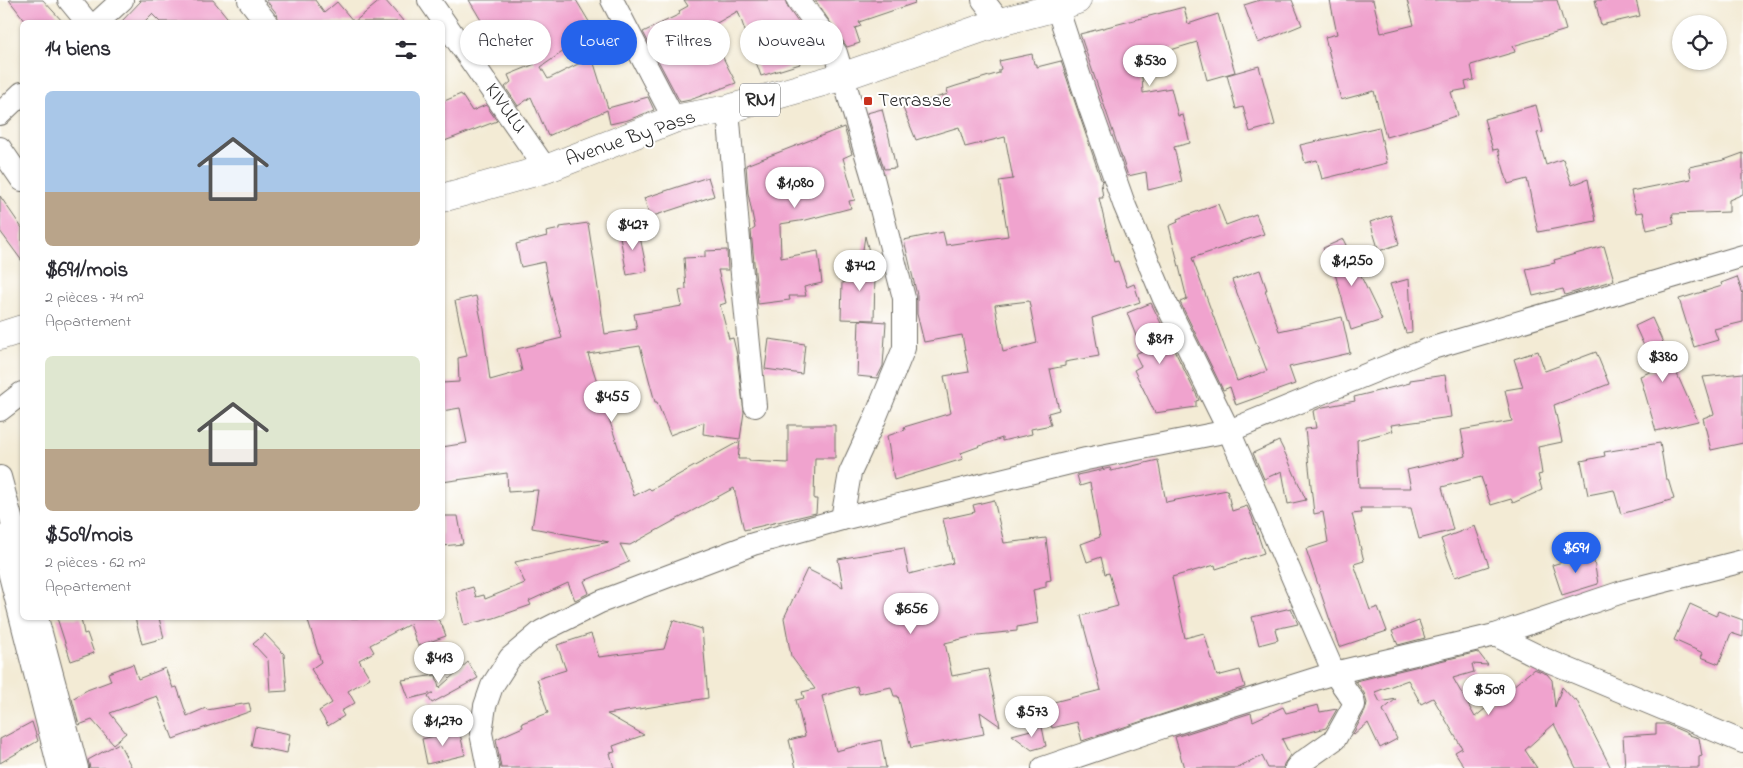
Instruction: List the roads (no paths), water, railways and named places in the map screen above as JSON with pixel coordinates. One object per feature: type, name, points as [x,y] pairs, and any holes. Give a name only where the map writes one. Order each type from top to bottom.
[{"type":"highway","name":"Avenue By Pass","points":[[445,197],[546,169],[674,119],[728,108],[844,76],[1000,22],[1067,4]]},
{"type":"highway","points":[[0,336],[20,330]]},
{"type":"street","points":[[69,0],[85,20]]},
{"type":"street","points":[[100,20],[122,0]]},
{"type":"street","points":[[249,0],[264,20]]},
{"type":"street","points":[[612,0],[674,119]]},
{"type":"street","points":[[798,0],[836,53],[873,178],[904,298],[904,348],[850,473],[842,519]]},
{"type":"street","points":[[983,0],[1000,22]]},
{"type":"street","name":"KIVULU","points":[[435,2],[546,169]]},
{"type":"street","points":[[1067,4],[1089,105],[1124,204],[1164,299],[1229,431],[1334,673],[1353,700],[1354,705],[1335,739],[1296,768]]},
{"type":"street","points":[[0,114],[20,95]]},
{"type":"street","points":[[728,108],[755,406]]},
{"type":"street","points":[[0,148],[20,177]]},
{"type":"street","points":[[488,768],[481,733],[485,706],[492,686],[510,658],[542,630],[600,602],[753,544],[842,519],[1086,459],[1229,431],[1429,348],[1743,256]]},
{"type":"street","points":[[0,410],[20,395]]},
{"type":"street","points":[[0,477],[20,554]]},
{"type":"street","points":[[0,536],[20,615]]},
{"type":"street","points":[[1043,768],[1164,726],[1334,673],[1494,635],[1625,591],[1743,561]]},
{"type":"street","points":[[21,620],[59,768]]},
{"type":"street","points":[[38,620],[78,768]]},
{"type":"street","points":[[1494,635],[1544,659],[1743,742]]},
{"type":"place","name":"Terrasse","points":[[868,101]]}]
